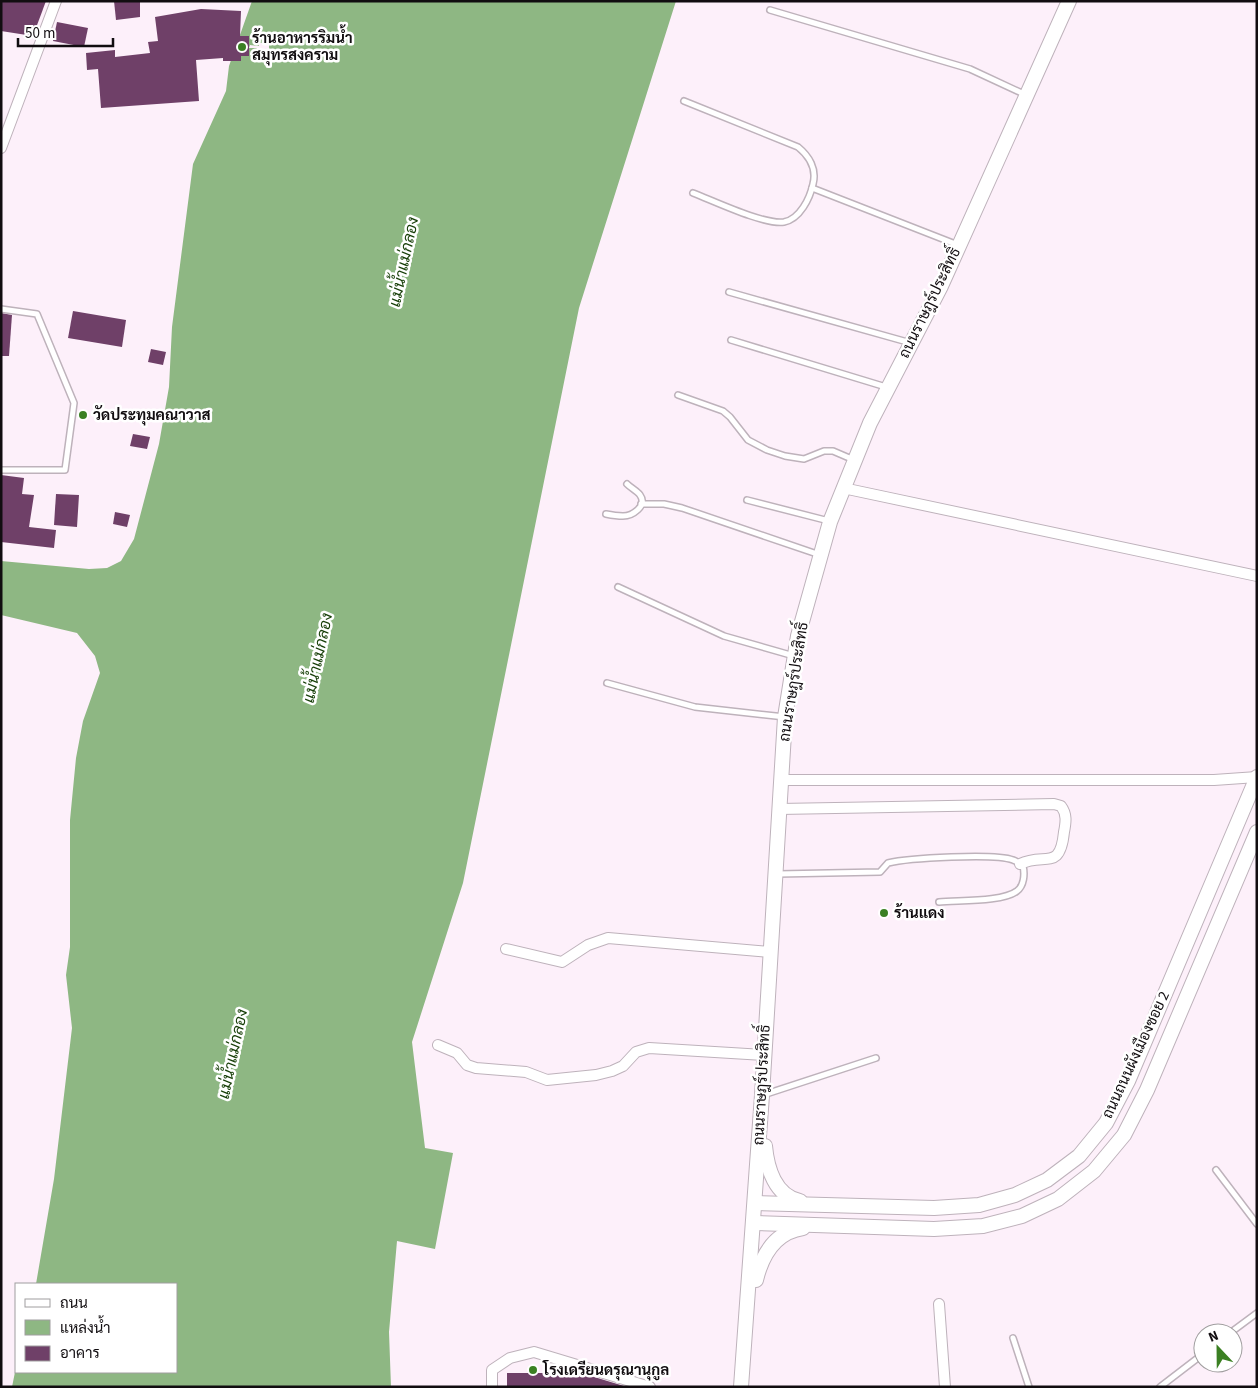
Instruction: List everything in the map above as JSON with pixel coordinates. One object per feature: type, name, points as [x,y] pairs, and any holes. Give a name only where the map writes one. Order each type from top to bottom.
[{"type":"street","points":[[1,148],[56,1]]},
{"type":"street","name":"ถนนราษฎร์ประสิทธิ์","points":[[741,1387],[754,1223],[781,780],[786,718],[798,636],[830,522],[854,460],[887,387],[941,286],[1069,1]]},
{"type":"street","points":[[843,488],[1257,576]]},
{"type":"street","points":[[781,780],[1205,780],[1256,782]]},
{"type":"street","name":"ถนนถนนผังเมืองซอย 2","points":[[755,1203],[934,1208],[979,1205],[1014,1195],[1047,1180],[1079,1156],[1106,1123],[1128,1081],[1256,782]]},
{"type":"street","points":[[779,809],[1054,804],[1060,806],[1066,816],[1062,848],[1056,856],[1046,860],[1020,864]]},
{"type":"street","name":"ถนนถนนผังเมืองซอย 2","points":[[754,1223],[934,1229],[983,1226],[1022,1216],[1058,1199],[1094,1172],[1124,1135],[1147,1090],[1257,832]]},
{"type":"street","points":[[506,949],[562,962],[588,945],[608,938],[770,952]]},
{"type":"street","points":[[438,1045],[457,1053],[467,1065],[476,1068],[526,1072],[547,1080],[596,1075],[612,1071],[623,1066],[636,1052],[648,1048],[764,1055]]},
{"type":"street","points":[[762,1095],[768,1167],[776,1183],[787,1197],[826,1205]]},
{"type":"street","points":[[746,1327],[758,1271],[762,1257],[768,1249],[774,1242],[796,1229],[824,1225]]},
{"type":"street","points":[[939,1304],[945,1387]]},
{"type":"street","points":[[492,1387],[492,1370],[510,1358],[534,1352],[650,1387]]},
{"type":"lane","points":[[770,10],[970,70],[1026,96]]},
{"type":"lane","points":[[684,101],[798,147],[807,154],[812,164],[814,181],[804,207],[786,222],[770,222],[692,194]]},
{"type":"lane","points":[[812,188],[958,245]]},
{"type":"lane","points":[[729,292],[911,343]]},
{"type":"lane","points":[[1,309],[37,314],[74,403],[65,470],[1,470]]},
{"type":"lane","points":[[731,340],[887,387]]},
{"type":"lane","points":[[678,395],[723,411],[748,440],[767,450],[785,456],[804,459],[824,451],[833,451],[854,460]]},
{"type":"lane","points":[[606,514],[624,516],[634,514],[641,504],[640,496],[627,484]]},
{"type":"lane","points":[[747,500],[830,522]]},
{"type":"lane","points":[[641,504],[664,504],[682,508],[820,556]]},
{"type":"lane","points":[[618,587],[724,636],[795,656]]},
{"type":"lane","points":[[607,683],[695,707],[786,718]]},
{"type":"lane","points":[[775,874],[880,872],[888,863],[936,858],[997,857],[1013,860],[1023,866],[1025,875],[1019,890],[1009,896],[939,902]]},
{"type":"lane","points":[[762,1095],[876,1058]]},
{"type":"lane","points":[[1216,1170],[1257,1224]]},
{"type":"lane","points":[[1243,1323],[1257,1312]]},
{"type":"lane","points":[[1013,1338],[1029,1387]]},
{"type":"lane","points":[[1160,1387],[1193,1362]]},
{"type":"water","name":"แม่น้ำแม่กลอง","points":[[252,1],[676,1],[579,308],[463,883],[412,1042],[425,1148],[453,1153],[435,1249],[397,1241],[389,1332],[391,1387],[12,1387],[15,1372],[178,1373],[178,1283],[36,1283],[54,1179],[72,1028],[66,975],[70,947],[70,820],[76,758],[83,721],[100,673],[95,656],[77,633],[1,615],[1,561],[89,569],[107,568],[121,561],[134,539],[159,444],[169,387],[172,327],[193,164],[226,91],[229,66]]},
{"type":"pier","points":[[259,43],[269,43],[269,52],[259,52],[259,48],[249,48],[250,45],[259,46]]},
{"type":"building","points":[[1,1],[46,1],[33,36],[1,31]]},
{"type":"building","points":[[114,1],[140,1],[140,17],[116,20]]},
{"type":"building","points":[[201,9],[241,11],[240,36],[249,36],[249,56],[241,56],[241,61],[223,61],[223,58],[196,60],[199,101],[101,108],[98,69],[87,70],[86,53],[115,50],[115,57],[150,53],[148,42],[158,41],[155,17]]},
{"type":"building","points":[[57,22],[88,28],[84,47],[53,41]]},
{"type":"building","points":[[73,311],[126,320],[122,347],[68,338]]},
{"type":"building","points":[[1,313],[12,315],[9,356],[1,356]]},
{"type":"building","points":[[151,349],[166,352],[163,365],[148,362]]},
{"type":"building","points":[[133,434],[150,437],[147,449],[130,446]]},
{"type":"building","points":[[1,475],[24,478],[22,494],[34,495],[29,527],[56,530],[54,548],[1,542]]},
{"type":"building","points":[[56,494],[79,495],[77,527],[54,525]]},
{"type":"building","points":[[115,512],[130,515],[127,527],[113,524]]},
{"type":"building","points":[[507,1373],[581,1373],[624,1386],[507,1387]]},
{"type":"place","name":"ร้านอาหารริมน้ำ สมุทรสงคราม","points":[[242,47]]},
{"type":"place","name":"วัดประทุมคณาวาส","points":[[83,415]]},
{"type":"place","name":"ร้านแดง","points":[[884,913]]},
{"type":"place","name":"โรงเดรียนดรุณานุกูล","points":[[533,1370]]}]
